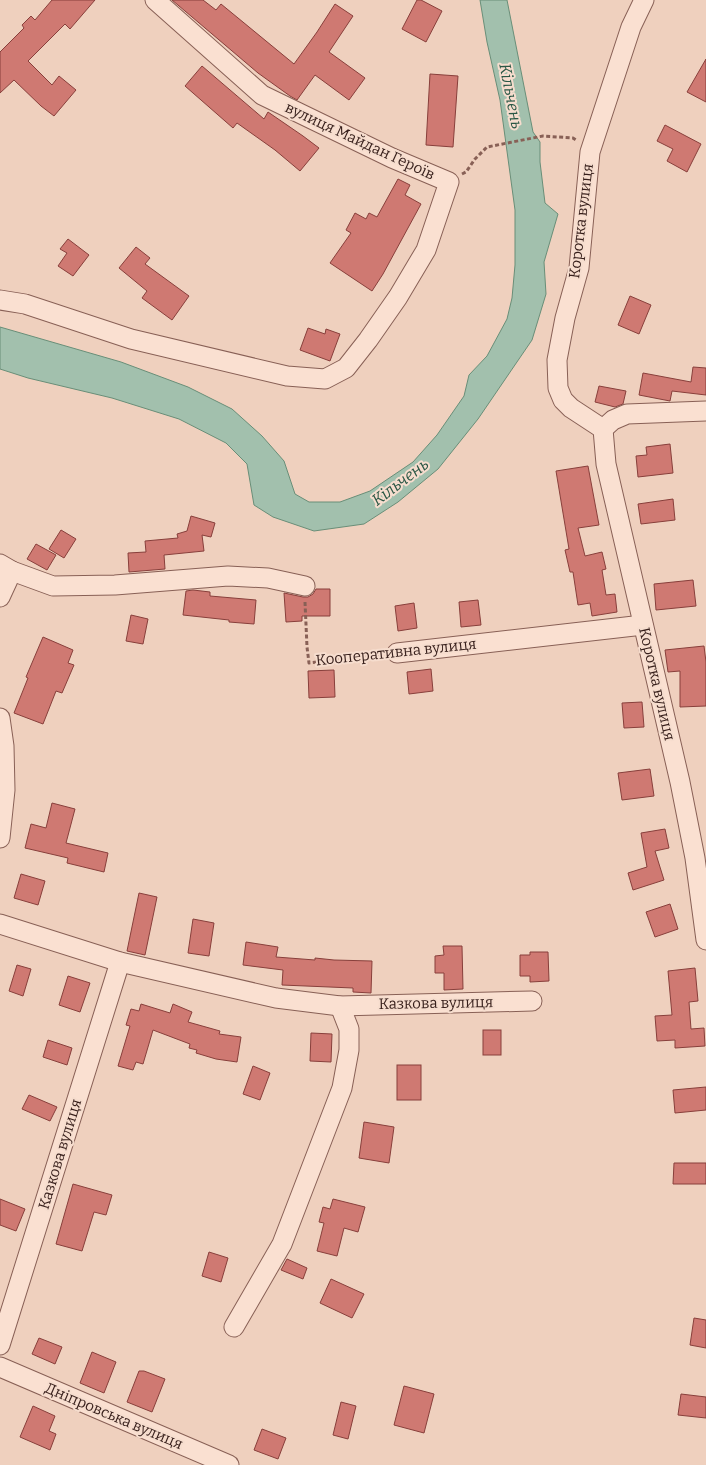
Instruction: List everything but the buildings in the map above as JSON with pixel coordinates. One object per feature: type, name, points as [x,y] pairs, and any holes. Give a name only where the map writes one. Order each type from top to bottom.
[{"type":"street","name":"вулиця Майдан Героїв","points":[[0,300],[25,304],[131,339],[287,376],[325,379],[346,368],[368,340],[398,297],[426,250],[449,182],[392,158],[262,95],[155,0]]},
{"type":"street","name":"Коротка вулиця","points":[[644,0],[631,27],[590,152],[579,268],[556,360],[558,388],[563,400],[571,408],[603,429],[606,464],[680,782],[695,858],[706,940]]},
{"type":"street","points":[[603,429],[613,420],[628,414],[706,411]]},
{"type":"street","points":[[0,597],[6,567],[53,586],[115,585],[228,576],[268,578],[305,586]]},
{"type":"street","name":"Кооперативна вулиця","points":[[397,653],[643,625]]},
{"type":"street","points":[[0,718],[4,746],[5,790],[0,838]]},
{"type":"street","name":"Казкова вулиця","points":[[0,924],[120,962],[276,998],[340,1006],[532,1001]]},
{"type":"street","name":"Казкова вулиця","points":[[0,1345],[120,962]]},
{"type":"street","points":[[234,1327],[282,1244],[342,1088],[349,1050],[349,1029],[340,1006]]},
{"type":"street","name":"Дніпровська вулиця","points":[[0,1367],[229,1465]]},
{"type":"path","points":[[466,172],[475,159],[487,148],[543,136],[573,138],[590,152]]},
{"type":"path","name":"Кооперативна вулиця","points":[[305,586],[307,647],[310,663],[397,653]]},
{"type":"water","name":"Кільчень","points":[[480,0],[507,0],[533,132],[540,142],[540,162],[545,203],[558,214],[544,262],[546,294],[532,340],[478,419],[438,469],[398,502],[364,524],[314,531],[273,517],[254,505],[247,464],[226,443],[179,419],[112,398],[28,378],[0,369],[0,327],[121,362],[188,387],[232,409],[262,436],[284,461],[295,494],[309,502],[340,502],[370,491],[413,462],[437,435],[464,396],[469,375],[487,356],[507,319],[512,298],[515,265],[515,210],[500,100]]}]
